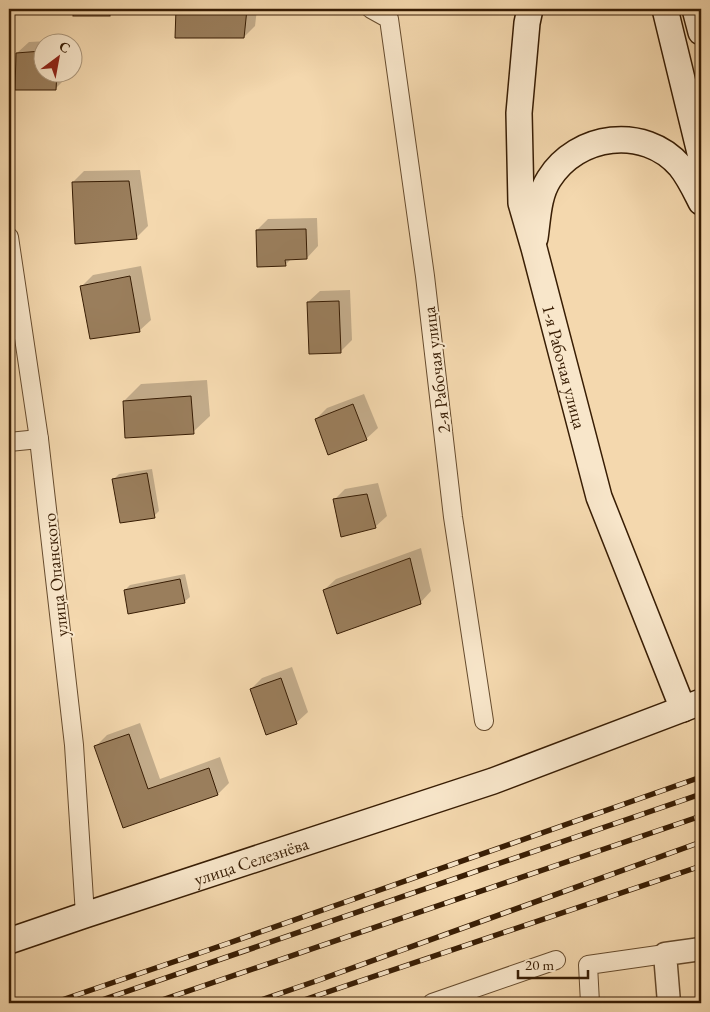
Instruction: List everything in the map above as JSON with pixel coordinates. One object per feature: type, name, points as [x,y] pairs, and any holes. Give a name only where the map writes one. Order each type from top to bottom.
[{"type":"main road","name":"1-я Рабочая улица","points":[[530,9],[519,113],[521,203],[599,497],[692,706]]},
{"type":"main road","points":[[665,9],[701,157]]},
{"type":"main road","points":[[695,9],[701,32]]},
{"type":"main road","points":[[534,248],[538,211],[542,194],[549,179],[571,154],[586,146],[602,141],[619,139],[636,141],[652,146],[667,155],[679,166],[701,202]]},
{"type":"main road","name":"улица Селезнёва","points":[[9,941],[493,781],[692,706]]},
{"type":"street","name":"2-я Рабочая улица","points":[[371,9],[389,19],[425,276],[453,517],[484,721]]},
{"type":"street","name":"улица Опанского","points":[[9,237],[39,439],[74,745],[85,915]]},
{"type":"street","points":[[9,442],[39,439]]},
{"type":"street","points":[[590,1003],[588,965],[701,949]]},
{"type":"street","points":[[665,954],[669,1003]]},
{"type":"street","points":[[432,1003],[556,960]]},
{"type":"building","points":[[73,9],[110,9],[110,16],[73,16]]},
{"type":"building","points":[[176,9],[247,9],[244,38],[175,38]]},
{"type":"building","points":[[32,52],[32,82],[56,82],[56,90],[15,90],[16,53]]},
{"type":"building","points":[[129,181],[137,239],[75,244],[72,182]]},
{"type":"building","points":[[306,229],[307,259],[285,260],[286,266],[257,267],[256,230]]},
{"type":"building","points":[[130,276],[140,332],[90,339],[80,286]]},
{"type":"building","points":[[339,301],[341,353],[309,354],[307,302]]},
{"type":"building","points":[[191,396],[194,434],[125,438],[123,401]]},
{"type":"building","points":[[353,404],[367,440],[328,455],[315,419]]},
{"type":"building","points":[[147,473],[155,518],[120,523],[112,479]]},
{"type":"building","points":[[367,494],[376,528],[341,537],[333,499]]},
{"type":"building","points":[[410,558],[421,604],[337,634],[323,590]]},
{"type":"building","points":[[180,579],[185,603],[128,614],[124,590]]},
{"type":"building","points":[[281,678],[297,724],[266,735],[250,689]]},
{"type":"building","points":[[129,734],[148,789],[209,768],[218,795],[123,828],[94,746]]},
{"type":"railway","points":[[53,1003],[701,777]]},
{"type":"railway","points":[[93,1003],[701,794]]},
{"type":"railway","points":[[153,1003],[701,816]]},
{"type":"railway","points":[[252,1003],[701,842]]},
{"type":"railway","points":[[295,1003],[701,866]]}]
